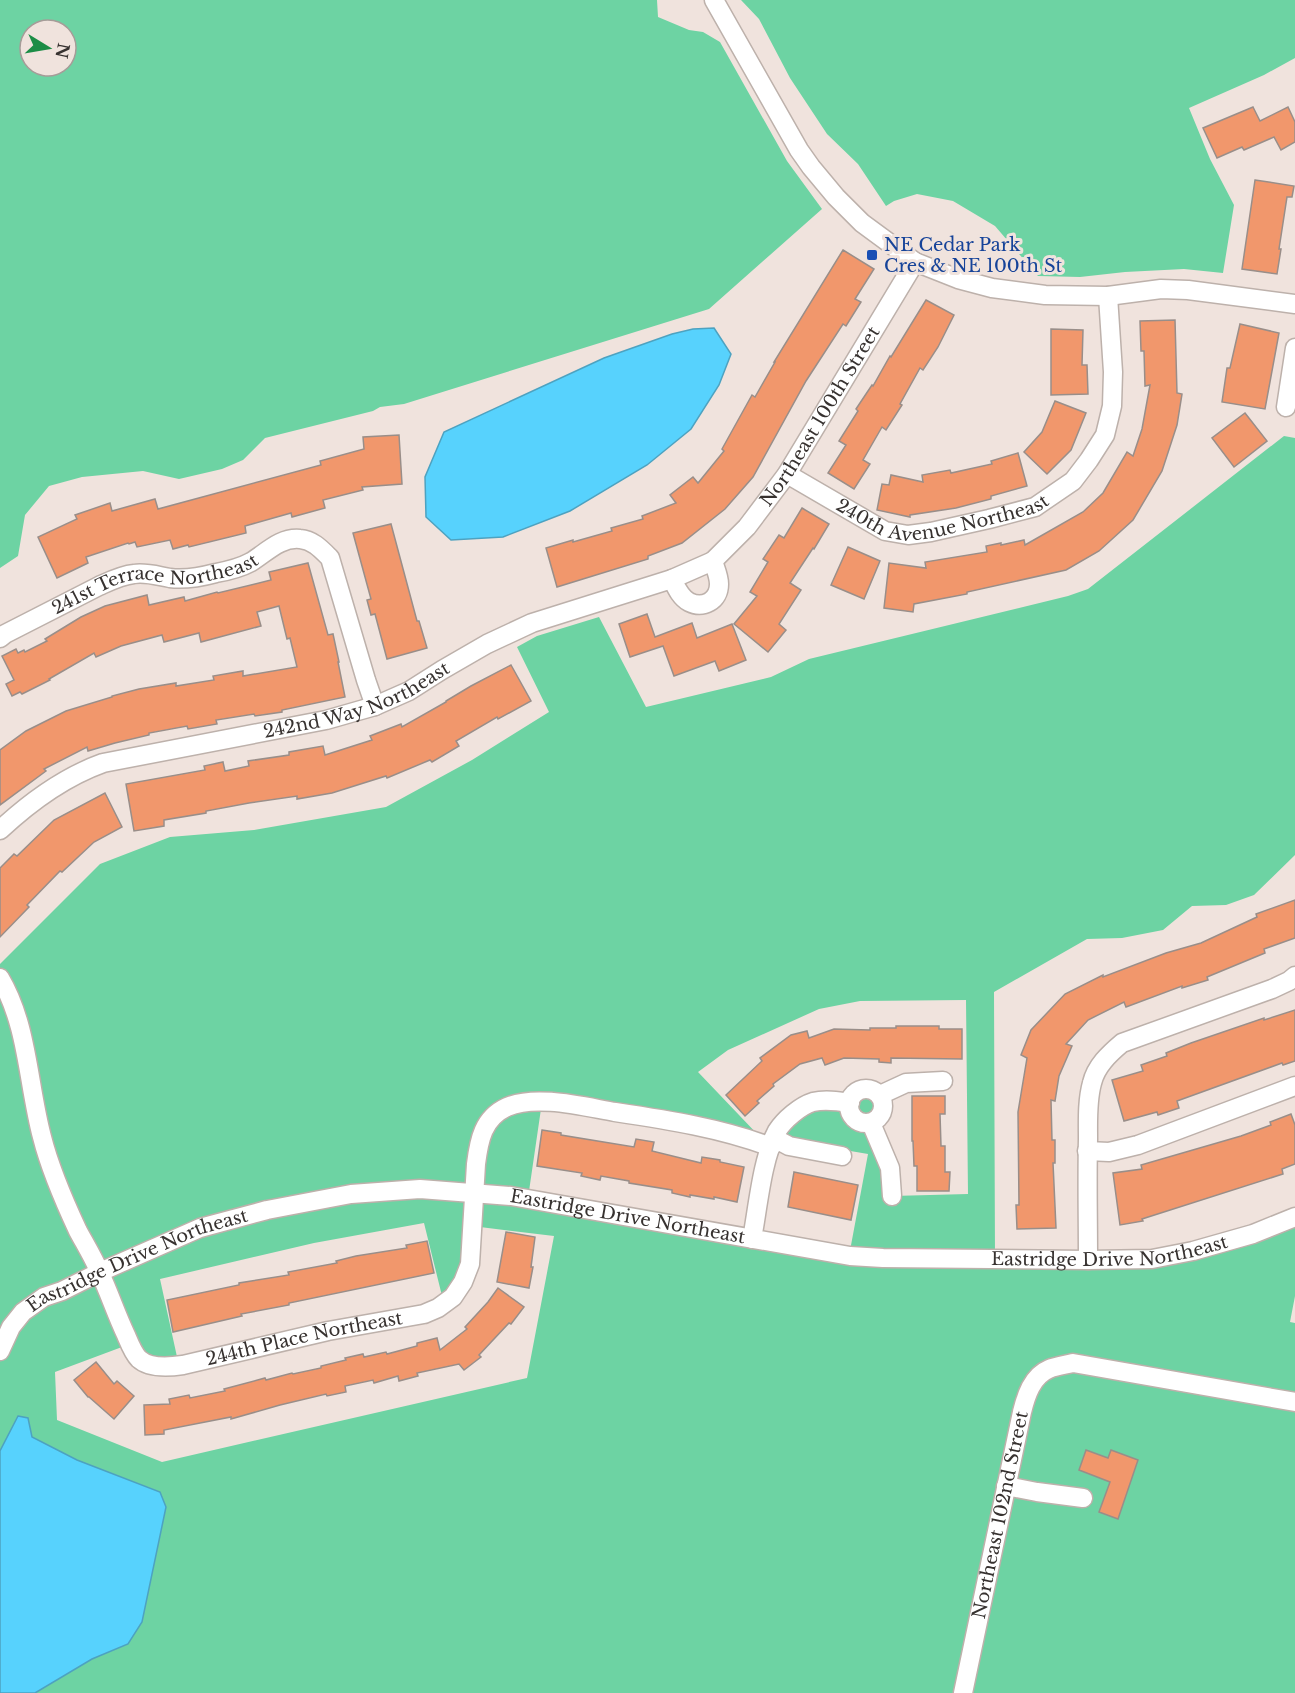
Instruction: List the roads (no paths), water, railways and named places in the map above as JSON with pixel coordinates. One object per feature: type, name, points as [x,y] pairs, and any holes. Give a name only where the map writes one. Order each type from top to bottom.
[{"type":"street","points":[[714,0],[799,150],[811,167],[849,212],[915,262],[958,279],[992,288],[1046,295],[1108,296],[1161,289],[1188,290],[1295,304]]},
{"type":"street","name":"Northeast 100th Street","points":[[713,561],[747,527],[787,474],[915,262]]},
{"type":"street","name":"240th Avenue Northeast","points":[[787,474],[885,531],[908,535],[989,519],[1035,507],[1073,481],[1105,435],[1112,406],[1113,372],[1108,296]]},
{"type":"street","points":[[1286,407],[1295,348]]},
{"type":"street","name":"241st Terrace Northeast","points":[[0,638],[99,586],[132,574],[146,573],[188,579],[241,566],[276,545],[287,540],[299,539],[312,542],[330,558],[375,706]]},
{"type":"street","points":[[672,579],[688,601],[701,605],[712,601],[718,592],[719,582],[713,561]]},
{"type":"street","name":"242nd Way Northeast","points":[[0,830],[40,797],[84,770],[103,763],[326,720],[375,706],[409,691],[488,644],[532,623],[672,579],[713,561]]},
{"type":"street","points":[[1088,1260],[1089,1097],[1098,1068],[1122,1043],[1272,989],[1295,976]]},
{"type":"street","name":"244th Place Northeast","points":[[0,978],[16,1013],[42,1138],[59,1188],[100,1272],[130,1344],[140,1359],[166,1368],[328,1331],[424,1314],[438,1308],[453,1297],[463,1282],[470,1264],[478,1147],[483,1130],[492,1117],[509,1106],[553,1102],[680,1122],[842,1156]]},
{"type":"street","points":[[880,1095],[906,1083],[943,1081]]},
{"type":"street","points":[[1087,1151],[1109,1152],[1138,1145],[1295,1086]]},
{"type":"street","points":[[860,1090],[871,1090],[880,1095],[883,1111],[872,1123],[866,1124],[856,1121],[850,1112],[850,1103],[852,1097],[860,1090]]},
{"type":"street","points":[[752,1239],[772,1143],[778,1130],[798,1110],[812,1102],[832,1100],[850,1103]]},
{"type":"street","points":[[872,1123],[890,1168],[892,1196]]},
{"type":"street","name":"Eastridge Drive Northeast","points":[[0,1351],[11,1327],[23,1312],[44,1297],[200,1228],[267,1210],[351,1194],[420,1189],[511,1196],[850,1256],[883,1258],[1152,1259],[1193,1251],[1253,1234],[1295,1217]]},
{"type":"street","name":"Northeast 102nd Street","points":[[963,1693],[1027,1395],[1036,1379],[1048,1369],[1073,1363],[1295,1402]]},
{"type":"street","points":[[1006,1486],[1083,1498]]},
{"type":"water","points":[[714,328],[731,354],[719,385],[691,429],[647,465],[570,511],[503,537],[451,540],[426,517],[425,477],[444,432],[604,358],[672,334],[693,329]]},
{"type":"water","points":[[18,1416],[28,1418],[32,1437],[77,1460],[160,1492],[166,1507],[142,1622],[128,1644],[92,1659],[35,1693],[0,1693],[0,1451]]},
{"type":"place","name":"NE Cedar Park Cres & NE 100th St","points":[[872,255]]}]
